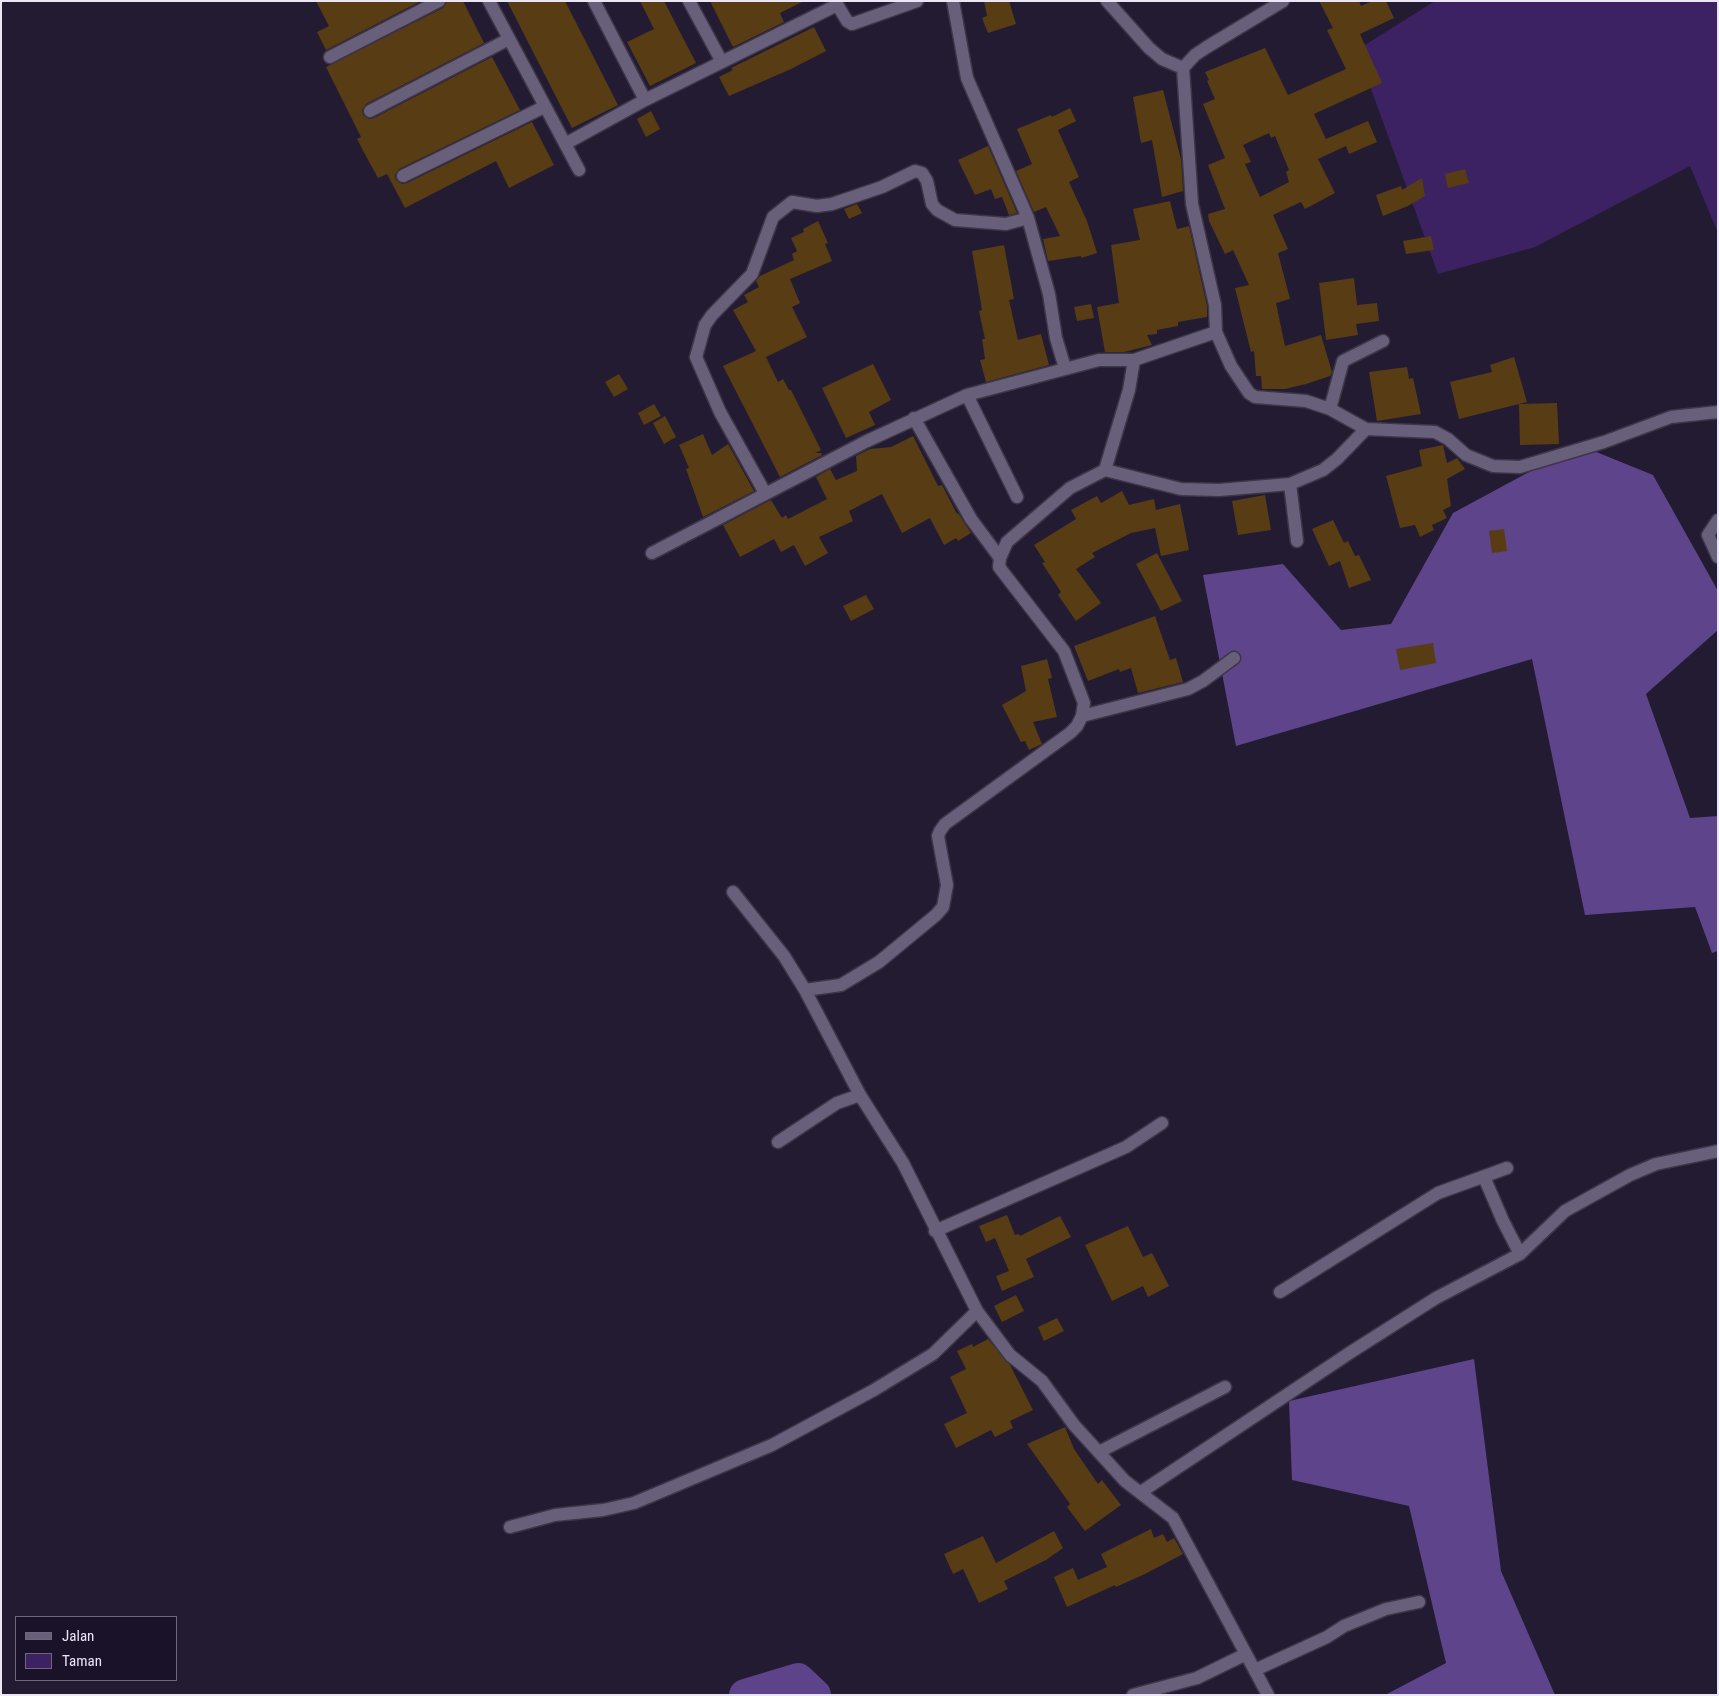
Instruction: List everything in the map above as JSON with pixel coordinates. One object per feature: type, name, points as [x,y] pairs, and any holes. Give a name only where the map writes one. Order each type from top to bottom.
[{"type":"street","points":[[330,57],[440,1]]},
{"type":"street","points":[[489,1],[579,170]]},
{"type":"street","points":[[594,1],[645,100]]},
{"type":"street","points":[[689,1],[722,62]]},
{"type":"street","points":[[566,144],[645,100],[836,3],[847,21],[854,24],[917,1]]},
{"type":"street","points":[[953,1],[967,78],[1028,218],[1050,294],[1056,338],[1065,368]]},
{"type":"street","points":[[1107,1],[1148,48],[1162,59],[1184,68]]},
{"type":"street","points":[[1283,1],[1201,51],[1184,68],[1192,204],[1215,305],[1216,332],[1231,366],[1249,393],[1255,397],[1306,400],[1330,409],[1366,429],[1435,432],[1442,435],[1466,455],[1478,462],[1503,468],[1520,466],[1604,442],[1671,417],[1718,412]]},
{"type":"street","points":[[370,111],[509,39]]},
{"type":"street","points":[[403,176],[544,106]]},
{"type":"street","points":[[765,493],[720,412],[696,357],[705,325],[712,315],[752,274],[774,217],[792,202],[817,206],[832,204],[882,188],[915,171],[922,173],[928,181],[932,204],[937,210],[955,220],[1006,224],[1028,218]]},
{"type":"street","points":[[652,553],[765,493],[816,470],[914,418],[967,395],[1099,360],[1134,360],[1216,332]]},
{"type":"street","points":[[1330,409],[1343,361],[1383,341]]},
{"type":"street","points":[[1105,470],[1129,390],[1134,360]]},
{"type":"street","points":[[967,395],[1017,497]]},
{"type":"street","points":[[914,418],[971,519],[1000,558]]},
{"type":"street","points":[[805,990],[841,985],[879,962],[936,915],[943,907],[948,885],[938,836],[945,824],[1070,732],[1077,726],[1082,716],[1084,703],[1064,651],[1000,567],[1000,558],[1007,542],[1070,488],[1105,470],[1181,489],[1219,490],[1290,484],[1323,470],[1337,460],[1366,429]]},
{"type":"street","points":[[1290,484],[1297,541]]},
{"type":"street","points":[[1718,520],[1708,535],[1718,557]]},
{"type":"street","points":[[1082,716],[1188,689],[1203,681],[1234,658]]},
{"type":"street","points":[[733,892],[784,956],[805,990],[860,1095],[903,1163],[935,1231],[977,1312],[1010,1355],[1042,1381],[1056,1403],[1125,1481],[1173,1518],[1268,1695]]},
{"type":"street","points":[[778,1142],[837,1104],[860,1095]]},
{"type":"street","points":[[935,1231],[1126,1147],[1162,1123]]},
{"type":"street","points":[[1141,1492],[1351,1352],[1436,1298],[1520,1254],[1565,1211],[1630,1174],[1656,1164],[1718,1151]]},
{"type":"street","points":[[1280,1292],[1409,1209],[1438,1193],[1507,1168]]},
{"type":"street","points":[[1484,1177],[1502,1221],[1520,1254]]},
{"type":"street","points":[[510,1527],[555,1515],[603,1510],[634,1503],[772,1445],[874,1390],[933,1354],[977,1312]]},
{"type":"street","points":[[1099,1452],[1225,1388]]},
{"type":"street","points":[[1254,1670],[1357,1620],[1386,1609],[1419,1602]]},
{"type":"street","points":[[1133,1695],[1197,1678],[1246,1654]]},
{"type":"green space","points":[[1435,1],[1718,1],[1718,233],[1690,166],[1535,247],[1438,274],[1357,50]]},
{"type":"shaded area","points":[[1579,445],[1653,475],[1718,591],[1718,630],[1646,694],[1690,818],[1718,816],[1718,951],[1712,953],[1695,907],[1585,915],[1532,659],[1236,746],[1203,575],[1283,564],[1341,630],[1391,624],[1453,513]]},
{"type":"shaded area","points":[[1474,1359],[1501,1571],[1555,1695],[1385,1695],[1446,1663],[1409,1506],[1292,1480],[1289,1401]]},
{"type":"building","points":[[316,1],[421,1],[326,50],[317,32],[329,26]]},
{"type":"building","points":[[447,1],[463,1],[484,43],[366,104],[362,110],[363,115],[369,119],[374,118],[492,57],[520,110],[399,169],[395,175],[396,180],[402,184],[407,183],[532,122],[554,165],[509,188],[496,161],[405,208],[387,174],[378,178],[357,139],[361,137],[326,67],[443,8]]},
{"type":"building","points":[[507,1],[565,1],[618,105],[572,128]]},
{"type":"building","points":[[640,1],[664,1],[696,63],[650,86],[627,42],[654,29]]},
{"type":"building","points":[[710,1],[804,1],[780,13],[784,22],[733,47]]},
{"type":"building","points":[[984,1],[1009,1],[1016,24],[988,33],[982,18],[987,16]]},
{"type":"building","points":[[1319,1],[1359,1],[1361,6],[1372,1],[1386,1],[1394,18],[1360,34],[1382,83],[1314,114],[1326,139],[1368,121],[1377,142],[1349,154],[1346,146],[1318,159],[1335,193],[1305,209],[1301,202],[1273,215],[1288,249],[1278,253],[1290,299],[1276,303],[1285,346],[1321,335],[1332,372],[1330,376],[1306,384],[1285,389],[1262,389],[1261,376],[1256,376],[1254,351],[1251,352],[1235,288],[1249,285],[1233,250],[1225,254],[1209,221],[1208,214],[1225,209],[1208,165],[1225,158],[1203,104],[1215,99],[1205,72],[1265,48],[1288,95],[1346,69],[1327,30],[1333,28]],"holes":[[[1269,133],[1271,138],[1275,136],[1289,170],[1286,172],[1289,182],[1260,197],[1245,164],[1251,162],[1243,145]]]},
{"type":"building","points":[[814,27],[826,51],[791,69],[729,96],[719,77],[733,70],[731,68]]},
{"type":"building","points":[[1163,90],[1181,159],[1183,191],[1162,197],[1152,140],[1141,143],[1133,97]]},
{"type":"building","points":[[1070,108],[1076,121],[1058,130],[1079,177],[1069,182],[1087,221],[1097,253],[1081,258],[1081,256],[1048,261],[1043,239],[1060,236],[1046,207],[1034,212],[1016,171],[1032,164],[1017,129],[1051,115],[1052,117]]},
{"type":"building","points":[[651,111],[660,129],[646,137],[637,119]]},
{"type":"building","points":[[988,146],[1017,213],[1009,215],[1002,197],[995,199],[991,189],[975,195],[958,160]]},
{"type":"building","points":[[1465,169],[1469,183],[1448,188],[1445,174]]},
{"type":"building","points":[[1422,178],[1425,196],[1408,206],[1383,216],[1376,195],[1401,186],[1402,190]]},
{"type":"building","points":[[1170,201],[1177,229],[1189,226],[1207,306],[1207,317],[1178,322],[1178,326],[1157,330],[1157,334],[1147,335],[1152,345],[1124,352],[1105,352],[1097,307],[1119,303],[1111,245],[1140,240],[1133,209]]},
{"type":"building","points":[[857,204],[862,213],[849,219],[844,209]]},
{"type":"building","points":[[818,221],[828,243],[825,244],[832,261],[790,279],[800,303],[792,307],[807,337],[766,357],[778,382],[783,379],[789,390],[791,390],[821,450],[815,453],[821,453],[822,455],[780,477],[723,366],[756,351],[733,310],[748,302],[744,295],[759,287],[756,281],[760,276],[794,260],[792,254],[797,251],[791,238],[804,232],[803,229]]},
{"type":"building","points":[[1431,236],[1434,250],[1406,254],[1403,241]]},
{"type":"building","points":[[1004,245],[1014,299],[1009,300],[1018,340],[1041,334],[1049,365],[986,382],[980,360],[985,359],[982,339],[985,339],[979,311],[982,310],[972,251]]},
{"type":"building","points":[[1354,278],[1357,305],[1377,303],[1379,321],[1356,324],[1358,335],[1326,340],[1319,283]]},
{"type":"building","points":[[1091,304],[1094,318],[1077,321],[1074,307]]},
{"type":"building","points":[[1514,357],[1527,402],[1459,419],[1450,382],[1492,372],[1490,365]]},
{"type":"building","points":[[873,364],[891,400],[869,412],[875,425],[846,438],[822,388]]},
{"type":"building","points":[[1407,367],[1409,379],[1413,378],[1421,414],[1377,421],[1369,372]]},
{"type":"building","points":[[619,374],[628,389],[614,397],[605,382]]},
{"type":"building","points":[[1557,403],[1559,444],[1520,445],[1519,404]]},
{"type":"building","points":[[654,404],[661,416],[644,425],[638,413]]},
{"type":"building","points":[[665,416],[676,437],[664,444],[653,423]]},
{"type":"building","points":[[703,434],[712,455],[728,444],[754,491],[703,517],[686,469],[689,468],[679,445]]},
{"type":"building","points":[[913,436],[938,486],[942,485],[957,514],[971,533],[958,541],[956,538],[944,545],[930,518],[902,533],[882,494],[849,511],[853,521],[819,537],[828,553],[805,566],[794,545],[781,552],[774,539],[740,557],[723,525],[771,500],[782,518],[786,515],[788,519],[827,499],[816,477],[830,469],[836,480],[857,471],[856,456],[870,449],[891,447]]},
{"type":"building","points":[[1443,445],[1447,463],[1457,458],[1465,469],[1447,479],[1451,506],[1443,510],[1447,518],[1432,525],[1434,530],[1420,537],[1415,525],[1400,528],[1386,476],[1422,466],[1419,450]]},
{"type":"building","points":[[1122,491],[1129,505],[1154,499],[1156,510],[1180,504],[1189,550],[1161,556],[1155,528],[1131,533],[1092,553],[1095,557],[1076,569],[1101,603],[1076,621],[1058,595],[1061,592],[1042,563],[1045,562],[1034,545],[1076,519],[1071,510],[1097,496],[1101,503]]},
{"type":"building","points":[[1265,495],[1271,530],[1238,535],[1232,501]]},
{"type":"building","points":[[1333,520],[1344,543],[1348,541],[1355,556],[1359,555],[1371,580],[1349,588],[1340,561],[1329,566],[1312,529]]},
{"type":"building","points":[[1504,529],[1507,551],[1492,553],[1489,531]]},
{"type":"building","points":[[1157,553],[1182,601],[1161,611],[1136,564]]},
{"type":"building","points":[[866,595],[874,609],[851,621],[843,606]]},
{"type":"building","points":[[1155,616],[1170,660],[1176,658],[1183,682],[1138,693],[1131,668],[1120,672],[1119,669],[1088,681],[1074,646]]},
{"type":"building","points":[[1433,643],[1436,663],[1400,670],[1396,649]]},
{"type":"building","points":[[1047,659],[1052,678],[1048,679],[1057,717],[1033,722],[1042,744],[1029,750],[1025,741],[1021,742],[1002,705],[1026,691],[1021,666]]},
{"type":"building","points":[[1007,1215],[1015,1235],[1019,1234],[1020,1236],[1060,1216],[1071,1237],[1026,1259],[1034,1277],[1002,1291],[996,1276],[1009,1271],[995,1238],[986,1242],[979,1226]]},
{"type":"building","points":[[1128,1226],[1143,1257],[1152,1253],[1169,1286],[1148,1297],[1143,1286],[1112,1301],[1085,1245]]},
{"type":"building","points":[[1016,1295],[1024,1311],[1002,1322],[994,1306]]},
{"type":"building","points":[[1057,1318],[1064,1331],[1044,1341],[1038,1327]]},
{"type":"building","points":[[988,1339],[1010,1365],[1033,1410],[1010,1421],[1013,1428],[995,1437],[991,1430],[956,1448],[944,1424],[967,1413],[950,1377],[966,1369],[957,1351],[972,1344],[973,1347]]},
{"type":"building","points":[[1065,1427],[1074,1449],[1098,1484],[1102,1480],[1121,1505],[1085,1531],[1067,1507],[1070,1504],[1027,1444]]},
{"type":"building","points":[[1151,1529],[1154,1538],[1163,1534],[1167,1542],[1174,1538],[1183,1554],[1145,1574],[1116,1587],[1115,1585],[1067,1607],[1054,1577],[1073,1568],[1078,1580],[1107,1567],[1101,1554]]},
{"type":"building","points":[[1054,1531],[1063,1548],[1046,1560],[1004,1581],[1008,1589],[979,1603],[963,1569],[953,1574],[944,1554],[983,1536],[996,1563]]},
{"type":"waterway","points":[[745,1695],[798,1679],[815,1695]]}]
